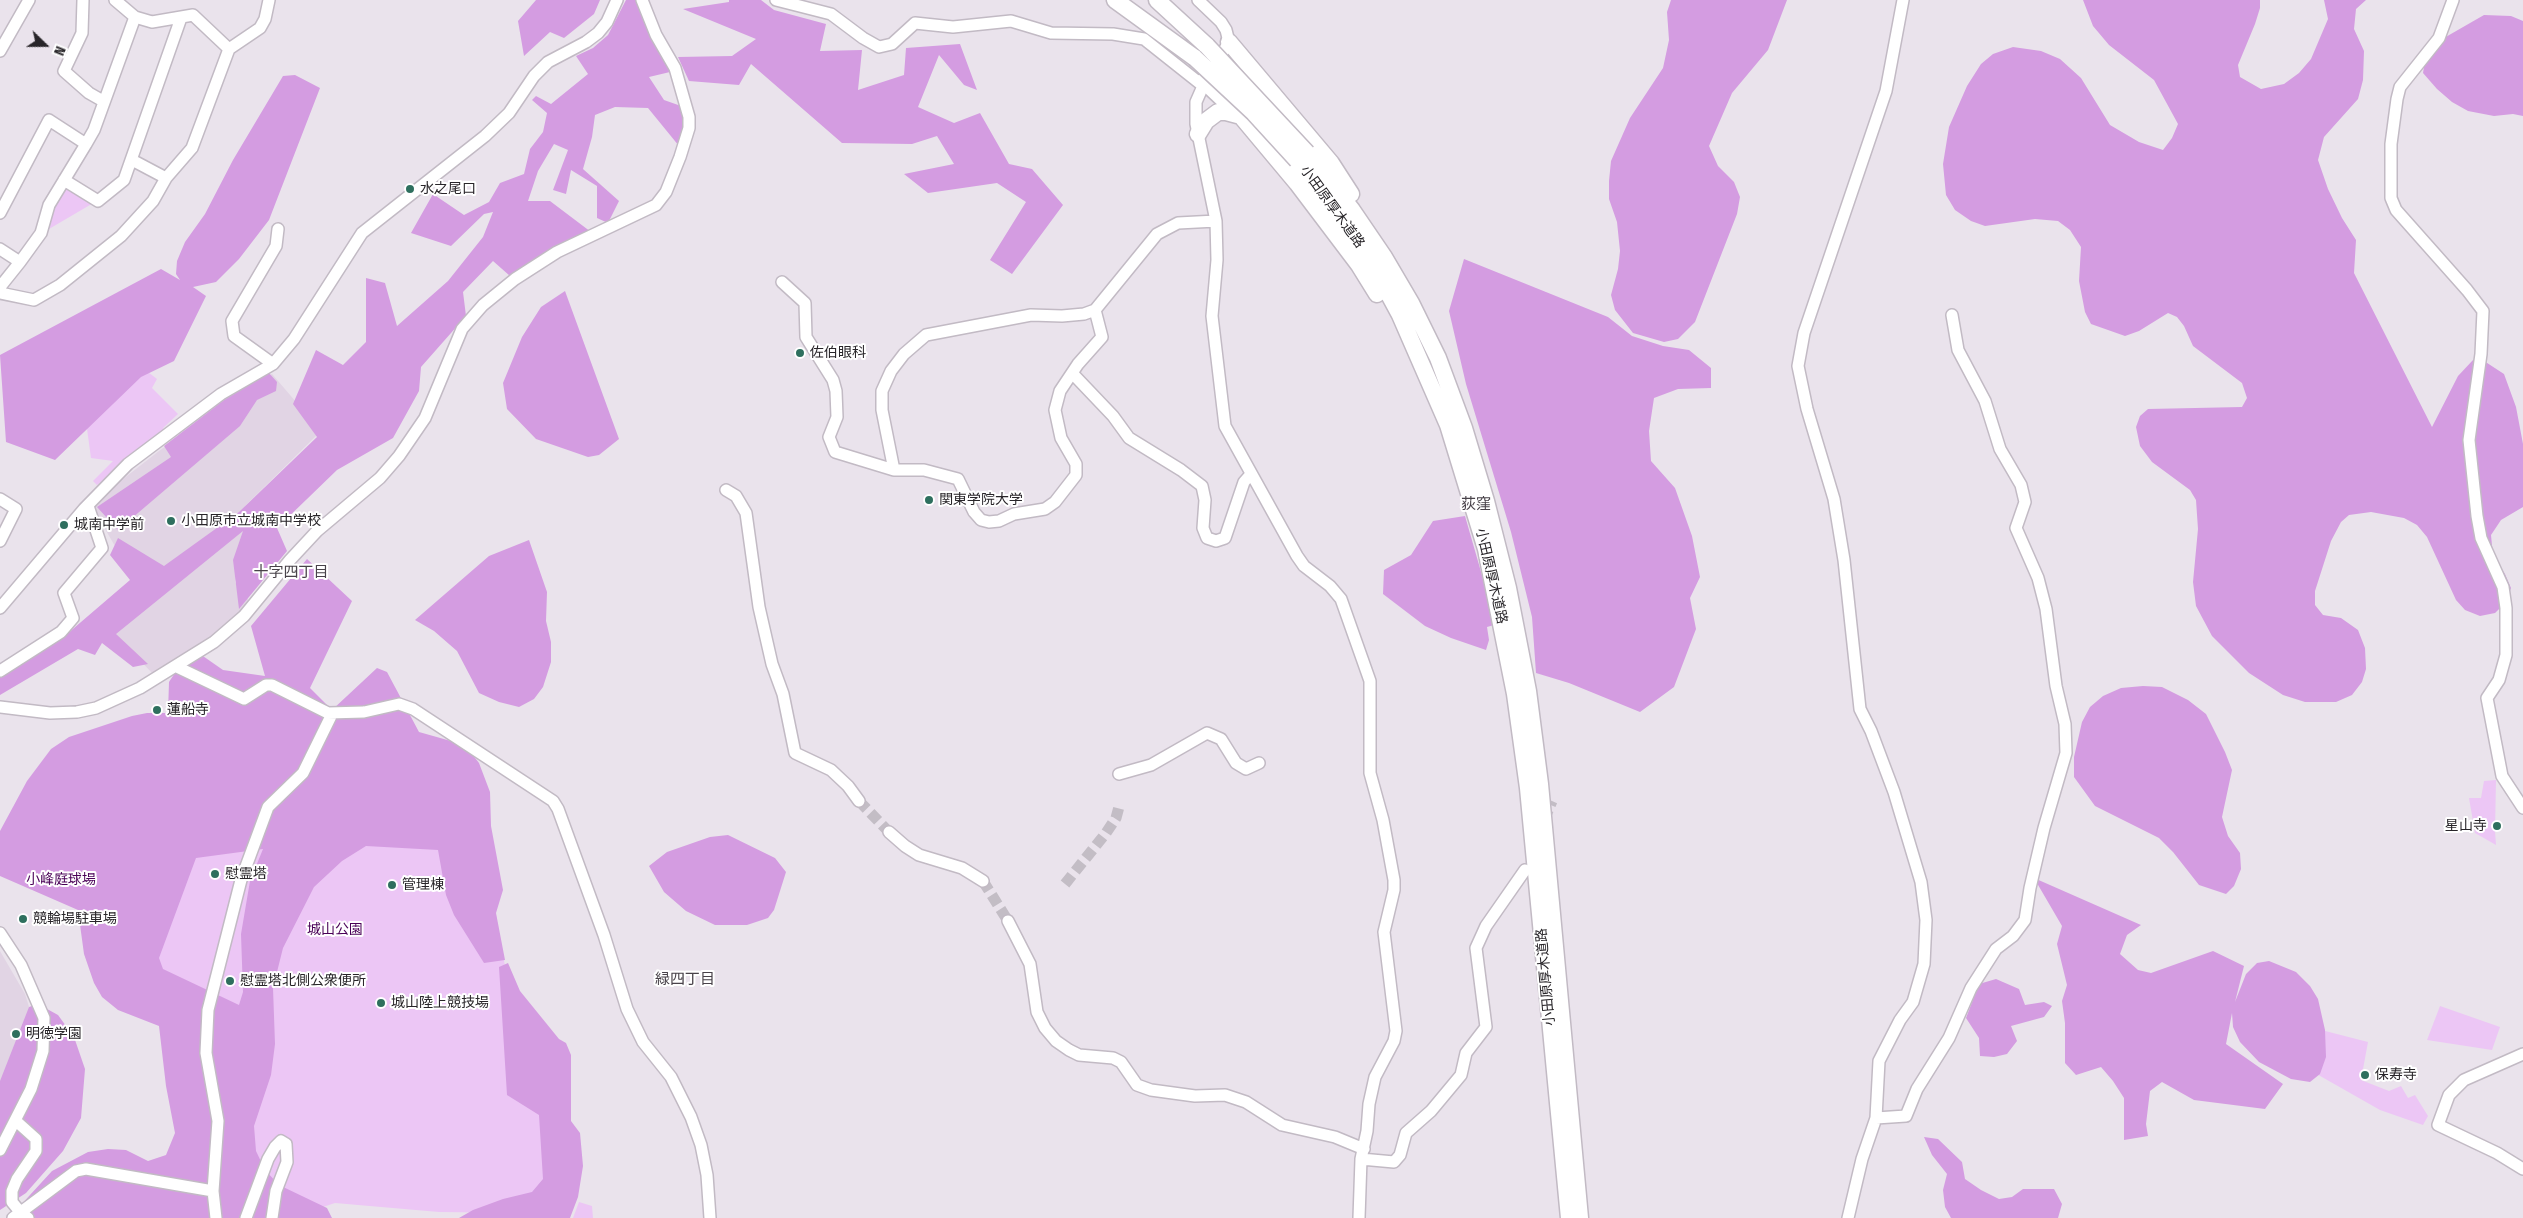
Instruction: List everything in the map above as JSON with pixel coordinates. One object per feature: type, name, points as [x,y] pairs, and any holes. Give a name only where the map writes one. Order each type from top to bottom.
[{"type":"highway","name":"小田原厚木道路","points":[[1115,0],[1194,58],[1302,156],[1352,210],[1384,257],[1411,303],[1438,358],[1464,428],[1486,501],[1508,588],[1528,691],[1540,784],[1550,948],[1574,1216]]},
{"type":"highway","name":"小田原厚木道路","points":[[1157,0],[1207,46],[1265,106],[1302,156],[1373,266],[1400,315],[1448,425],[1486,549],[1502,620],[1550,948]]},
{"type":"highway","points":[[1229,42],[1331,163],[1364,215],[1384,257]]},
{"type":"highway","points":[[1203,83],[1241,116],[1297,183],[1359,265],[1414,360],[1448,425]]},
{"type":"highway","points":[[1198,134],[1206,121],[1218,112],[1241,116]]},
{"type":"street","points":[[0,51],[29,0]]},
{"type":"street","points":[[83,0],[82,33],[64,71],[89,93],[103,101]]},
{"type":"street","points":[[115,0],[135,17],[152,22],[193,15],[229,49]]},
{"type":"street","points":[[0,293],[34,300],[60,285],[122,236],[153,201],[166,178],[192,148],[229,49],[260,28],[265,19],[269,0]]},
{"type":"street","points":[[0,608],[88,506],[128,464],[221,394],[272,364],[294,338],[362,233],[485,136],[509,113],[534,76],[548,62],[586,42],[598,33],[607,22],[617,0]]},
{"type":"street","points":[[0,707],[50,713],[76,712],[96,708],[140,688],[177,667],[231,629],[316,532],[380,478],[399,456],[425,418],[462,329],[483,305],[515,279],[557,252],[656,204],[666,192],[686,140],[689,117],[674,68],[656,35],[642,0]]},
{"type":"street","points":[[776,0],[831,14],[863,38],[879,47],[892,44],[915,23],[953,27],[1011,21],[1051,33],[1113,34],[1144,39],[1203,83]]},
{"type":"street","points":[[1198,0],[1221,22],[1229,42],[1203,83],[1196,102],[1198,134],[1216,221],[1217,260],[1212,316],[1223,418],[1228,434],[1297,556],[1304,566],[1330,586],[1341,599],[1370,681],[1370,773],[1383,820],[1394,880],[1394,890],[1384,932],[1396,1031],[1394,1041],[1375,1077],[1369,1104],[1363,1154],[1359,1218]]},
{"type":"street","points":[[1848,1218],[1862,1159],[1876,1118],[1879,1061],[1900,1020],[1912,1002],[1924,964],[1926,920],[1921,882],[1894,792],[1871,731],[1860,709],[1844,560],[1834,498],[1807,409],[1798,366],[1804,333],[1886,91],[1896,43],[1898,16],[1903,0]]},
{"type":"street","points":[[2453,0],[2439,38],[2400,87],[2398,93],[2393,115],[2391,144],[2391,198],[2396,210],[2483,312],[2483,336],[2469,440],[2477,516],[2482,538],[2503,587],[2506,608],[2506,655],[2499,680],[2487,698],[2502,776],[2523,808]]},
{"type":"street","points":[[0,287],[41,233],[49,205],[94,130],[135,17]]},
{"type":"street","points":[[64,180],[98,202],[124,180],[182,18]]},
{"type":"street","points":[[0,213],[49,120],[86,144]]},
{"type":"street","points":[[132,160],[166,178]]},
{"type":"street","points":[[894,470],[882,410],[882,391],[900,360],[926,335],[1031,315],[1062,316],[1084,314],[1095,310],[1157,234],[1178,223],[1216,221]]},
{"type":"street","points":[[272,364],[234,336],[232,321],[276,246],[278,229]]},
{"type":"street","points":[[0,249],[20,262]]},
{"type":"street","points":[[782,282],[805,303],[806,337],[833,380],[836,391],[837,417],[829,437],[835,452],[894,470],[930,471],[958,479],[974,512],[985,521],[995,522],[1014,514],[1045,509],[1067,488],[1077,471],[1076,464],[1061,438],[1055,410],[1060,391],[1102,337],[1095,310]]},
{"type":"street","points":[[1876,1118],[1906,1116],[1917,1089],[1949,1038],[1971,988],[1996,949],[2013,936],[2025,920],[2042,836],[2066,752],[2065,724],[2056,686],[2046,609],[2038,578],[2016,528],[2025,502],[2021,485],[2000,450],[1985,401],[1958,350],[1952,315]]},
{"type":"street","points":[[1073,374],[1113,416],[1129,438],[1181,470],[1202,486],[1205,500],[1203,528],[1207,538],[1221,541],[1228,534],[1244,482],[1250,474]]},
{"type":"street","points":[[726,490],[736,496],[746,513],[759,607],[772,664],[783,694],[795,754],[831,770],[848,786],[859,801]]},
{"type":"street","points":[[0,499],[16,509],[0,541]]},
{"type":"street","points":[[0,671],[61,632],[73,618],[73,614],[64,600],[64,593],[102,548],[88,506]]},
{"type":"street","points":[[0,600],[12,594]]},
{"type":"street","points":[[177,667],[244,698],[266,685],[272,685],[322,711],[332,714],[364,712],[399,704],[413,709],[553,801],[558,809],[604,935],[627,1009],[643,1042],[671,1076],[691,1117],[703,1155],[710,1218]]},
{"type":"street","points":[[216,1218],[214,1191],[218,1121],[206,1053],[208,1010],[241,880],[268,807],[303,774],[332,714]]},
{"type":"street","points":[[1119,774],[1151,765],[1207,733],[1221,739],[1236,764],[1246,769],[1259,763]]},
{"type":"street","points":[[889,832],[904,846],[919,854],[962,868],[983,881]]},
{"type":"street","points":[[1008,921],[1030,964],[1037,1012],[1045,1028],[1056,1041],[1069,1050],[1079,1055],[1113,1058],[1121,1062],[1137,1085],[1151,1090],[1194,1096],[1226,1095],[1246,1102],[1282,1124],[1335,1137],[1363,1154],[1394,1162],[1400,1155],[1406,1133],[1431,1111],[1461,1075],[1466,1053],[1486,1027],[1476,948],[1486,926],[1525,870]]},
{"type":"street","points":[[0,933],[22,965],[44,1018],[43,1052],[31,1089],[0,1150]]},
{"type":"street","points":[[2523,1054],[2464,1080],[2449,1095],[2438,1125],[2497,1153],[2523,1168]]},
{"type":"street","points":[[16,1121],[36,1139],[36,1151],[17,1179],[12,1191],[12,1202],[21,1216],[76,1171],[86,1169],[214,1191]]},
{"type":"street","points":[[246,1218],[268,1159],[281,1141],[286,1144],[287,1162],[276,1191],[272,1218]]},
{"type":"shaded area","name":"小田原市立城南中学校","points":[[272,374],[315,424],[316,436],[246,505],[242,514],[258,546],[238,564],[235,582],[248,599],[248,609],[217,638],[153,674],[109,628],[146,600],[93,508],[109,490],[159,451],[232,397]]},
{"type":"shaded area","name":"明徳学園","points":[[0,951],[25,994],[30,1010],[0,1131]]},
{"type":"green space","points":[[536,0],[600,0],[594,14],[564,38],[550,32],[524,56],[518,21]]},
{"type":"green space","points":[[626,0],[636,0],[651,39],[670,72],[649,77],[664,100],[681,106],[685,121],[679,146],[648,108],[615,107],[595,115],[592,137],[583,169],[619,201],[608,223],[597,218],[597,186],[571,170],[566,194],[553,190],[568,150],[554,144],[538,171],[528,201],[550,201],[591,232],[558,246],[510,276],[493,261],[463,292],[466,316],[421,367],[419,391],[393,438],[337,470],[277,528],[287,551],[239,609],[233,560],[243,531],[116,634],[148,664],[133,667],[102,643],[95,655],[78,649],[0,695],[0,678],[67,634],[130,580],[110,555],[118,538],[164,566],[239,512],[317,437],[293,404],[316,350],[343,365],[366,342],[366,278],[385,283],[397,326],[448,281],[483,237],[493,212],[484,214],[451,246],[411,233],[433,194],[464,215],[489,202],[500,183],[524,174],[530,149],[543,132],[547,113],[532,100],[536,96],[551,104],[588,74],[576,56],[593,48],[608,35]]},
{"type":"green space","points":[[729,0],[761,0],[774,10],[826,24],[820,51],[862,50],[858,90],[904,75],[906,48],[960,44],[977,90],[964,85],[939,55],[918,107],[954,123],[980,113],[1009,164],[1032,169],[1063,205],[1012,274],[990,260],[1026,202],[997,183],[928,193],[904,174],[954,164],[937,136],[912,144],[842,143],[751,64],[739,85],[689,81],[678,57],[732,56],[756,39],[683,9],[729,2]]},
{"type":"green space","points":[[1671,0],[1787,0],[1768,50],[1732,93],[1709,146],[1718,166],[1734,182],[1740,197],[1737,214],[1695,322],[1678,339],[1664,342],[1633,333],[1615,310],[1611,295],[1618,269],[1620,251],[1617,222],[1609,199],[1609,181],[1611,161],[1630,118],[1663,68],[1669,40],[1667,12]]},
{"type":"green space","points":[[2083,0],[2260,0],[2260,8],[2255,24],[2238,65],[2240,77],[2261,89],[2284,84],[2299,73],[2311,59],[2328,19],[2324,0],[2366,0],[2356,9],[2354,29],[2364,51],[2363,80],[2358,99],[2324,137],[2318,160],[2328,189],[2342,218],[2356,240],[2354,273],[2432,427],[2458,376],[2473,360],[2481,359],[2504,374],[2516,407],[2523,444],[2523,507],[2501,520],[2491,535],[2493,556],[2505,574],[2511,588],[2505,603],[2495,613],[2480,616],[2465,610],[2456,600],[2427,537],[2417,525],[2404,518],[2371,512],[2349,515],[2341,522],[2331,541],[2315,591],[2315,605],[2323,615],[2341,618],[2358,630],[2365,648],[2366,669],[2362,682],[2352,695],[2336,702],[2305,702],[2283,695],[2249,673],[2212,636],[2196,606],[2193,582],[2198,529],[2196,500],[2190,490],[2152,462],[2140,446],[2136,427],[2140,416],[2148,409],[2242,407],[2247,398],[2242,383],[2193,346],[2184,326],[2177,317],[2168,313],[2139,331],[2125,336],[2091,324],[2085,312],[2079,281],[2081,247],[2070,230],[2058,221],[2035,219],[1985,226],[1971,221],[1955,210],[1946,195],[1943,164],[1949,127],[1967,86],[1981,64],[1993,54],[2013,47],[2041,51],[2060,59],[2081,78],[2110,125],[2139,142],[2163,150],[2172,138],[2178,124],[2154,80],[2109,45],[2093,26]]},
{"type":"green space","points":[[2484,15],[2511,16],[2523,21],[2523,116],[2513,114],[2494,116],[2468,111],[2452,102],[2423,73],[2426,55],[2437,42]]},
{"type":"green space","points":[[295,75],[320,88],[269,220],[239,259],[216,282],[193,287],[206,296],[174,361],[141,377],[55,460],[6,442],[0,355],[161,269],[180,280],[176,274],[177,261],[185,242],[205,214],[233,160],[283,76]]},
{"type":"green space","points":[[65,183],[95,202],[49,229],[44,230]]},
{"type":"green space","points":[[1464,259],[1608,317],[1632,336],[1663,346],[1689,350],[1711,368],[1711,388],[1678,389],[1654,398],[1649,431],[1651,461],[1675,488],[1692,536],[1700,577],[1690,598],[1696,629],[1674,687],[1640,712],[1569,683],[1536,673],[1532,617],[1511,532],[1466,384],[1449,311]]},
{"type":"green space","points":[[565,291],[619,439],[599,455],[588,457],[536,439],[507,409],[503,383],[522,337],[541,307]]},
{"type":"green space","points":[[139,365],[157,379],[152,388],[178,414],[163,428],[165,431],[97,485],[93,481],[113,461],[91,458],[85,414]]},
{"type":"green space","points":[[269,373],[277,382],[276,391],[257,400],[240,426],[118,530],[97,507],[171,457],[164,446],[224,400]]},
{"type":"green space","points":[[1465,516],[1494,617],[1494,625],[1487,627],[1489,640],[1486,650],[1451,638],[1425,626],[1383,594],[1384,570],[1411,555],[1433,521]]},
{"type":"green space","points":[[529,540],[547,592],[546,621],[551,642],[551,662],[543,687],[534,699],[519,707],[499,702],[479,693],[457,651],[434,631],[415,620],[489,556]]},
{"type":"green space","name":"小峰庭球場","points":[[307,559],[352,601],[310,688],[332,710],[377,668],[387,672],[419,732],[465,745],[479,763],[490,792],[491,826],[503,890],[496,913],[505,960],[484,963],[454,915],[446,895],[438,850],[366,846],[342,861],[314,887],[283,948],[273,988],[275,1044],[271,1075],[254,1126],[256,1151],[265,1170],[279,1185],[327,1208],[332,1218],[35,1218],[19,1207],[52,1171],[88,1152],[108,1149],[126,1150],[148,1161],[166,1155],[175,1133],[166,1086],[159,1026],[118,1010],[102,997],[94,983],[84,954],[78,910],[0,876],[0,831],[27,781],[51,749],[69,737],[132,716],[147,713],[168,713],[169,682],[182,662],[200,654],[223,670],[265,676],[251,626]],"holes":[[[263,849],[250,881],[241,934],[243,992],[239,1005],[163,969],[159,958],[196,858]]]},
{"type":"green space","points":[[2162,687],[2188,700],[2206,714],[2225,752],[2232,770],[2222,817],[2228,836],[2240,853],[2241,869],[2234,886],[2226,894],[2199,885],[2173,852],[2159,838],[2095,806],[2074,777],[2074,757],[2082,722],[2090,707],[2103,696],[2121,688]]},
{"type":"green space","name":"城山公園","points":[[354,768],[491,888],[511,1000],[556,1181],[528,1213],[439,1212],[335,1203],[302,1214],[304,1218],[62,1218],[147,1188],[197,1126],[202,1022],[130,985],[72,789]]},
{"type":"green space","points":[[2496,780],[2496,845],[2475,833],[2469,798],[2481,798],[2484,781]]},
{"type":"green space","points":[[728,835],[775,858],[786,872],[774,910],[768,918],[747,925],[715,925],[686,911],[664,892],[649,866],[667,852],[710,837]]},
{"type":"green space","points":[[2034,878],[2141,925],[2127,935],[2120,954],[2138,970],[2151,973],[2213,951],[2244,966],[2235,1002],[2246,974],[2257,963],[2269,961],[2296,972],[2310,986],[2318,999],[2325,1030],[2326,1057],[2320,1074],[2310,1082],[2291,1079],[2259,1062],[2240,1042],[2233,1027],[2232,1013],[2226,1044],[2283,1084],[2265,1109],[2194,1100],[2162,1082],[2150,1091],[2146,1124],[2148,1136],[2124,1140],[2124,1098],[2113,1081],[2101,1067],[2076,1075],[2065,1063],[2065,1023],[2062,1001],[2067,985],[2057,944],[2062,926]]},
{"type":"green space","points":[[508,963],[520,991],[559,1039],[566,1043],[571,1055],[571,1121],[580,1133],[583,1166],[578,1197],[570,1218],[459,1218],[473,1210],[503,1199],[532,1192],[543,1179],[539,1115],[507,1095],[499,967]]},
{"type":"green space","points":[[1996,979],[2019,989],[2025,1005],[2044,1002],[2052,1006],[2044,1017],[2011,1026],[2017,1041],[2007,1054],[1994,1057],[1980,1056],[1979,1038],[1966,1018],[1979,984]]},
{"type":"green space","points":[[38,1004],[58,1015],[74,1037],[85,1069],[81,1118],[63,1151],[26,1193],[0,1210],[0,1081],[29,1007]]},
{"type":"green space","points":[[2440,1006],[2500,1027],[2492,1050],[2427,1040]]},
{"type":"green space","points":[[2298,1024],[2368,1042],[2361,1080],[2389,1091],[2401,1086],[2408,1098],[2415,1095],[2428,1116],[2423,1125],[2380,1110],[2292,1060]]},
{"type":"green space","points":[[1924,1137],[1938,1139],[1962,1162],[1965,1179],[1999,1199],[2012,1197],[2023,1189],[2054,1189],[2062,1204],[2058,1218],[1951,1218],[1945,1207],[1943,1190],[1947,1174],[1932,1155]]},
{"type":"green space","points":[[579,1202],[592,1206],[593,1218],[573,1218]]},
{"type":"tunnel","points":[[859,801],[889,832]]},
{"type":"tunnel","points":[[1544,820],[1552,801]]},
{"type":"tunnel","points":[[1065,884],[1106,833],[1116,818],[1120,803]]},
{"type":"tunnel","points":[[983,881],[1008,921]]},
{"type":"place","name":"水之尾口","points":[[410,189]]},
{"type":"place","name":"佐伯眼科","points":[[800,353]]},
{"type":"place","name":"関東学院大学","points":[[929,500]]},
{"type":"place","name":"小田原市立城南中学校","points":[[171,521]]},
{"type":"place","name":"城南中学前","points":[[64,525]]},
{"type":"place","name":"蓮船寺","points":[[157,710]]},
{"type":"place","name":"星山寺","points":[[2497,826]]},
{"type":"place","name":"慰霊塔","points":[[215,874]]},
{"type":"place","name":"管理棟","points":[[392,885]]},
{"type":"place","name":"競輪場駐車場","points":[[23,919]]},
{"type":"place","name":"慰霊塔北側公衆便所","points":[[230,981]]},
{"type":"place","name":"城山陸上競技場","points":[[381,1003]]},
{"type":"place","name":"明徳学園","points":[[16,1034]]},
{"type":"place","name":"保寿寺","points":[[2365,1075]]},
{"type":"district","name":"荻窪","points":[[1476,505]]},
{"type":"district","name":"十字四丁目","points":[[291,573]]},
{"type":"district","name":"緑四丁目","points":[[685,980]]}]
